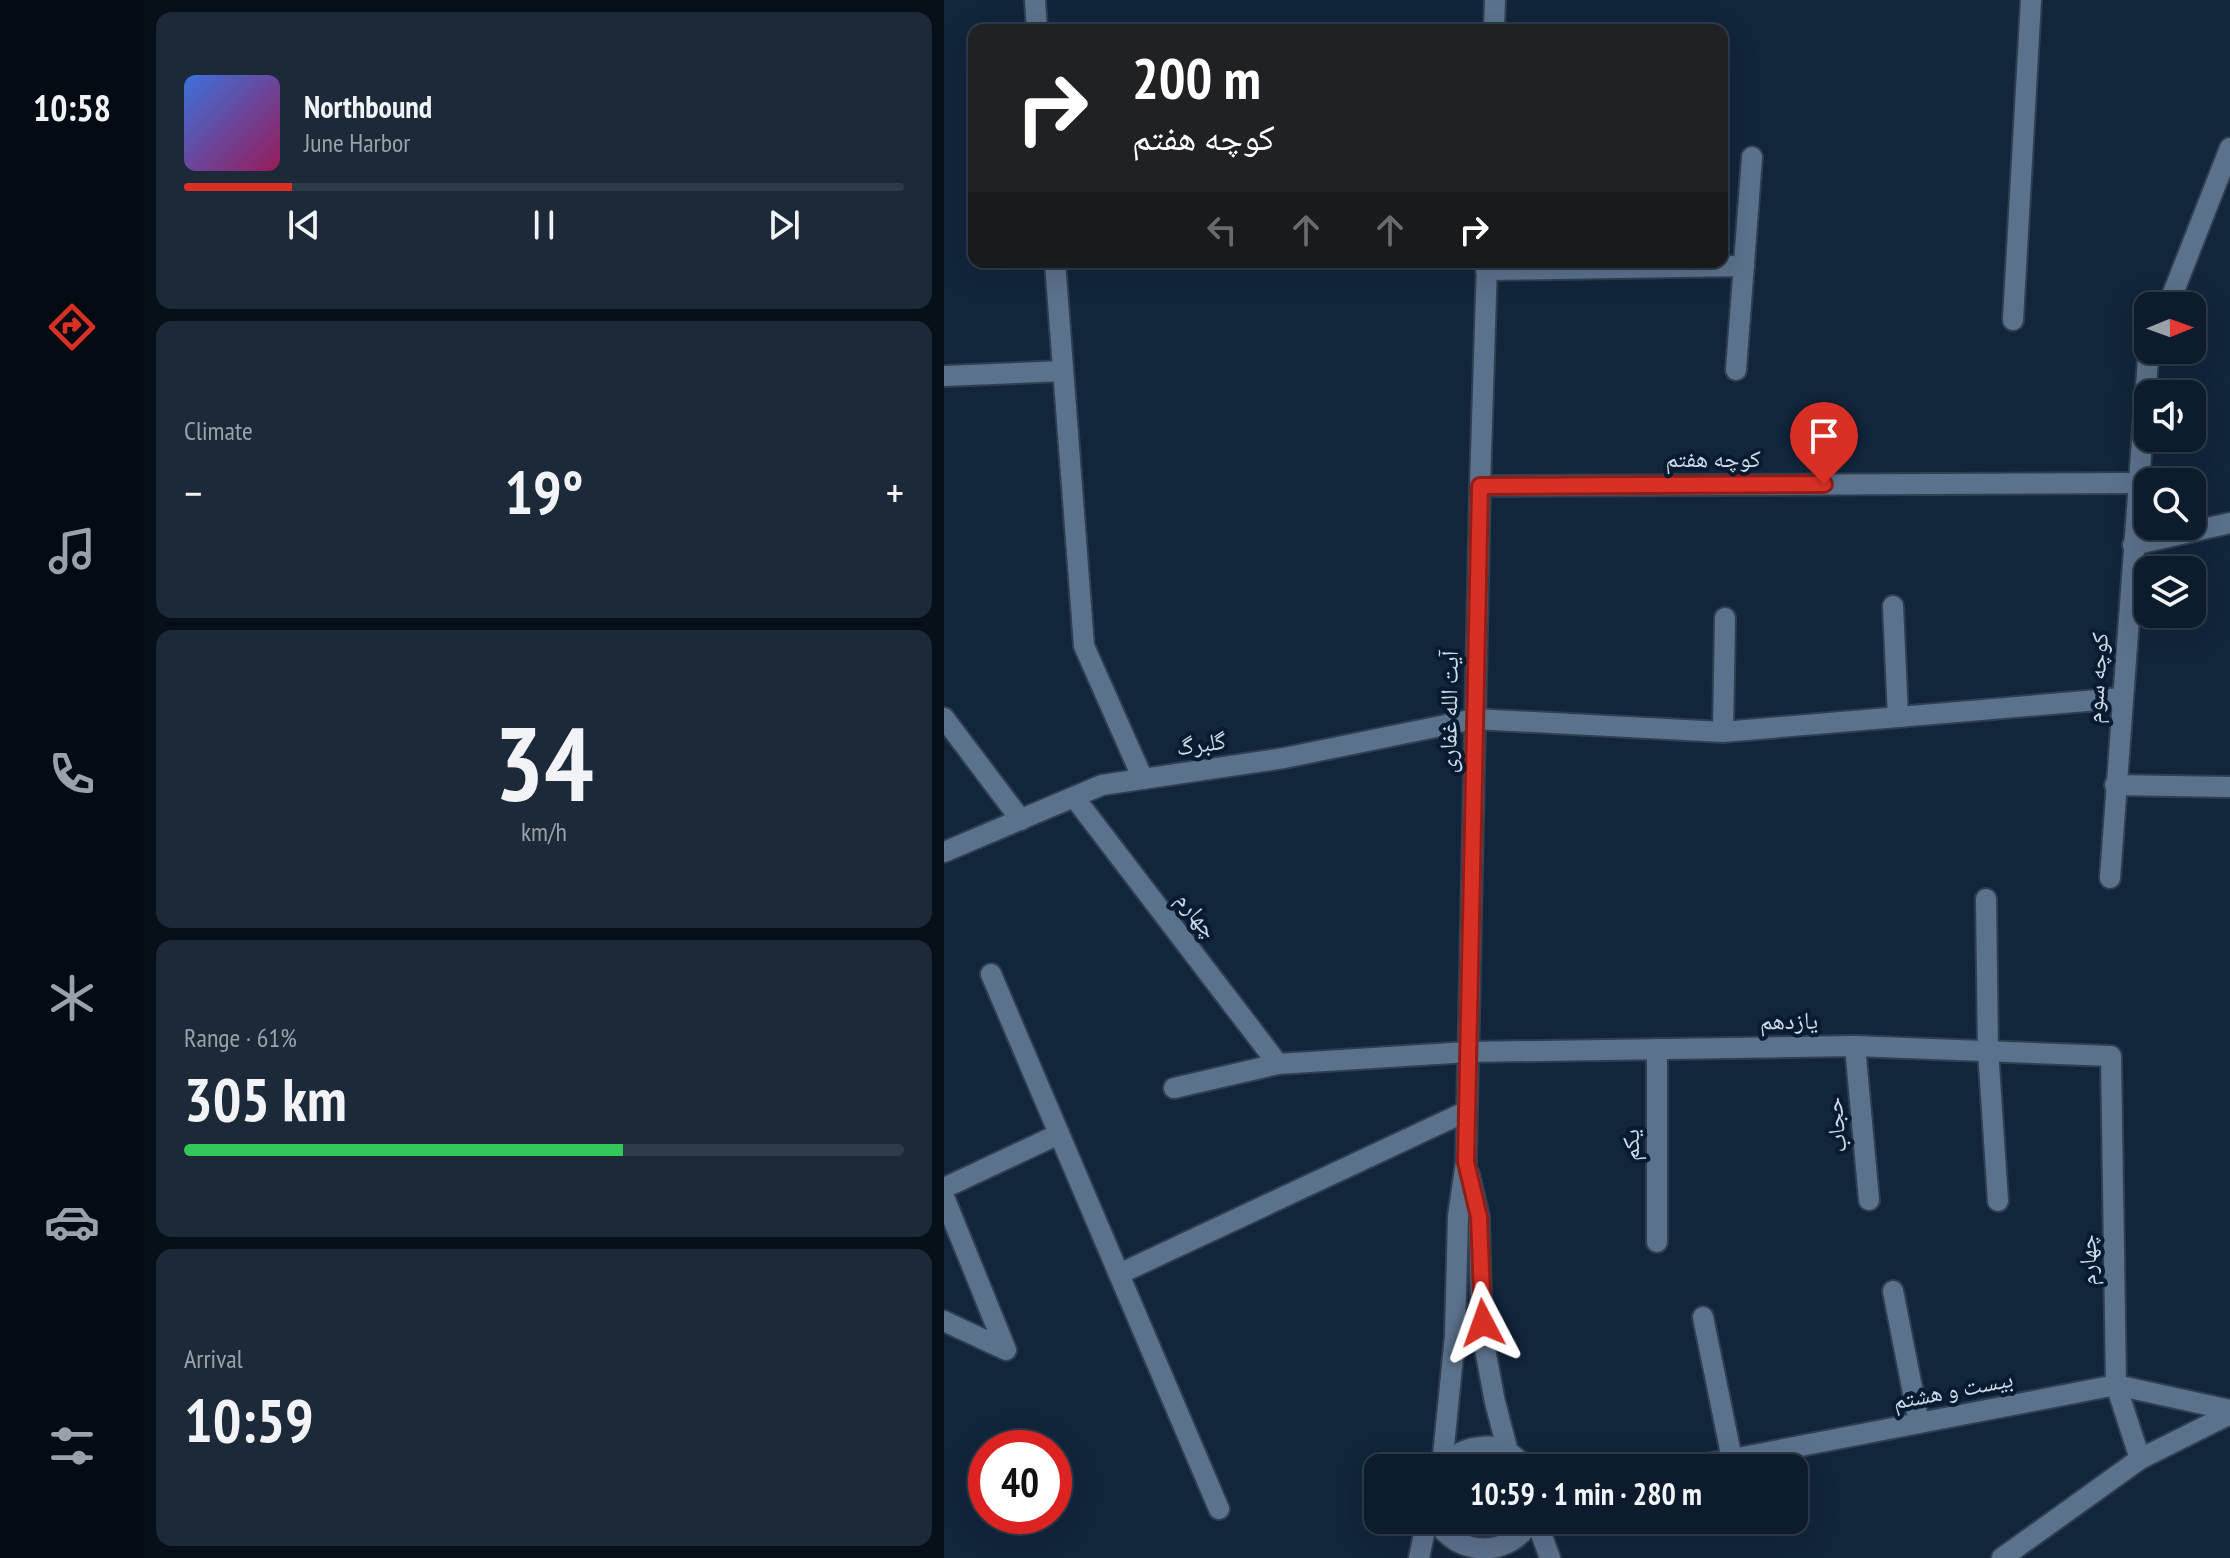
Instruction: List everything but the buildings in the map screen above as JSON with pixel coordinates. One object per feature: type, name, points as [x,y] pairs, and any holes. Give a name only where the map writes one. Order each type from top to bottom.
[{"type":"street","points":[[1035,0],[1037,24]]},
{"type":"street","points":[[1494,24],[1495,0]]},
{"type":"street","points":[[2013,320],[2031,0]]},
{"type":"street","points":[[2173,292],[2230,148]]},
{"type":"street","points":[[1736,370],[1752,157]]},
{"type":"street","points":[[1728,266],[1744,266]]},
{"type":"street","points":[[1055,268],[1084,646],[1143,779]]},
{"type":"street","name":"آیت الله غفاری","points":[[1442,1454],[1455,1336],[1458,1216],[1466,1162],[1487,268]]},
{"type":"street","name":"کوچه سوم","points":[[2139,468],[2148,364]]},
{"type":"street","points":[[944,376],[1063,371]]},
{"type":"street","name":"کوچه هفتم","points":[[1480,486],[2134,483]]},
{"type":"street","points":[[2133,545],[2230,523]]},
{"type":"street","name":"کوچه سوم","points":[[2110,878],[2134,533]]},
{"type":"street","points":[[1893,606],[1898,717]]},
{"type":"street","points":[[1723,732],[1725,618]]},
{"type":"street","name":"گلبرگ","points":[[944,852],[1102,785],[1284,758],[1475,719],[1723,732],[2121,698]]},
{"type":"street","points":[[944,718],[1021,820]]},
{"type":"street","points":[[2115,785],[2230,787]]},
{"type":"street","name":"چهارم","points":[[1074,797],[1278,1064]]},
{"type":"street","points":[[1986,899],[1988,1050],[1998,1201]]},
{"type":"street","points":[[991,974],[1219,1509]]},
{"type":"street","name":"یازدهم","points":[[1174,1088],[1278,1064],[1468,1052],[1855,1046],[2111,1056]]},
{"type":"street","name":"حجاب","points":[[1855,1046],[1869,1200]]},
{"type":"street","name":"یکم","points":[[1657,1049],[1657,1242]]},
{"type":"street","name":"چهارم","points":[[2111,1056],[2116,1385],[2140,1459]]},
{"type":"street","points":[[1119,1274],[1467,1111]]},
{"type":"street","points":[[944,1188],[1059,1134]]},
{"type":"street","name":"آیت الله غفاری","points":[[1466,1162],[1479,1217],[1485,1349],[1508,1452]]},
{"type":"street","points":[[944,1197],[1006,1350],[944,1321]]},
{"type":"street","points":[[1893,1291],[1919,1423]]},
{"type":"street","points":[[1703,1317],[1731,1454]]},
{"type":"street","name":"بیست و هشتم","points":[[1758,1454],[2116,1385],[2230,1412]]},
{"type":"street","points":[[2002,1558],[2140,1459],[2230,1412]]},
{"type":"street","points":[[1456,1454],[1473,1447],[1491,1446],[1508,1452]]},
{"type":"street","points":[[1419,1558],[1424,1534]]},
{"type":"street","points":[[1445,1534],[1465,1554],[1508,1553],[1522,1534]]},
{"type":"street","points":[[1540,1534],[1550,1558]]},
{"type":"route","points":[[1483,1323],[1479,1217],[1466,1162],[1480,486],[1824,484]]}]
